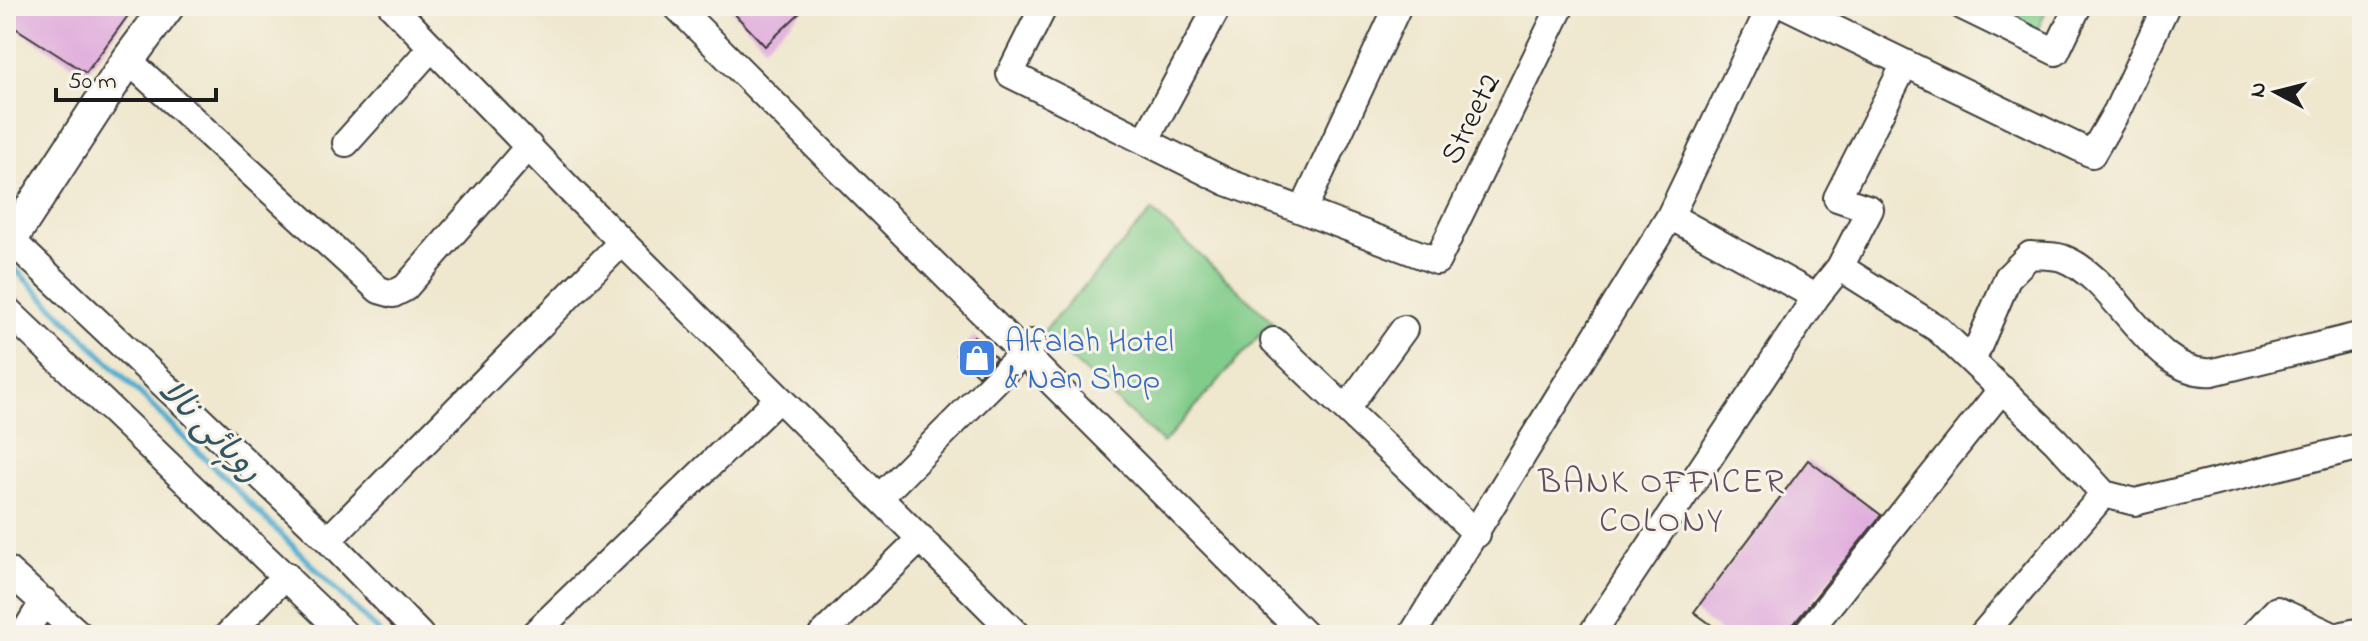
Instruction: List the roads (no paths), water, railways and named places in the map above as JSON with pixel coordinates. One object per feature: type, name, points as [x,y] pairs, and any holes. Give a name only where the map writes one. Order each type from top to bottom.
[{"type":"main road","points":[[8,243],[128,60],[168,6]]},
{"type":"street","points":[[392,6],[622,242],[1017,635]]},
{"type":"street","points":[[676,6],[1324,635]]},
{"type":"street","points":[[700,6],[1305,635]]},
{"type":"street","points":[[1044,6],[1010,74],[1227,182],[1303,210],[1398,6]]},
{"type":"street","points":[[1145,141],[1218,6]]},
{"type":"street","name":"Street2","points":[[1303,210],[1437,261],[1561,6]]},
{"type":"street","points":[[1412,635],[1670,216],[1771,6]]},
{"type":"street","points":[[1787,6],[2092,154],[2117,111],[2166,6]]},
{"type":"street","points":[[1962,6],[2056,52],[2078,6]]},
{"type":"street","points":[[346,143],[432,47]]},
{"type":"street","points":[[128,60],[379,290],[393,294],[405,288],[529,146]]},
{"type":"street","points":[[1591,635],[1816,297],[1840,267],[1870,209],[1837,198],[1905,64]]},
{"type":"street","points":[[1670,216],[1816,297]]},
{"type":"street","points":[[328,540],[622,242]]},
{"type":"street","points":[[8,243],[328,540],[420,635]]},
{"type":"street","points":[[1973,359],[2008,277],[2030,255],[2063,259],[2105,289],[2167,357],[2189,371],[2213,372],[2362,335]]},
{"type":"street","points":[[1840,267],[1938,329],[1973,359],[2104,494],[2135,502],[2362,446]]},
{"type":"street","points":[[6,309],[346,635]]},
{"type":"street","points":[[1346,409],[1404,329]]},
{"type":"street","points":[[1274,341],[1477,534]]},
{"type":"street","points":[[880,497],[1028,348]]},
{"type":"street","points":[[1805,635],[2002,389]]},
{"type":"street","points":[[533,635],[779,398]]},
{"type":"street","points":[[1982,635],[2104,494]]},
{"type":"street","points":[[822,635],[921,538]]},
{"type":"street","points":[[6,569],[80,635]]},
{"type":"street","points":[[228,635],[286,575]]},
{"type":"street","points":[[23,635],[44,601]]},
{"type":"street","points":[[2253,635],[2277,610],[2331,635]]},
{"type":"street","points":[[2343,635],[2362,631]]},
{"type":"waterway","name":"روہائی نالا","points":[[6,260],[382,635]]},
{"type":"place","name":"Alfalah Hotel & Nan Shop","points":[[977,358]]},
{"type":"district","name":"BANK OFFICER COLONY","points":[[1662,500]]}]
